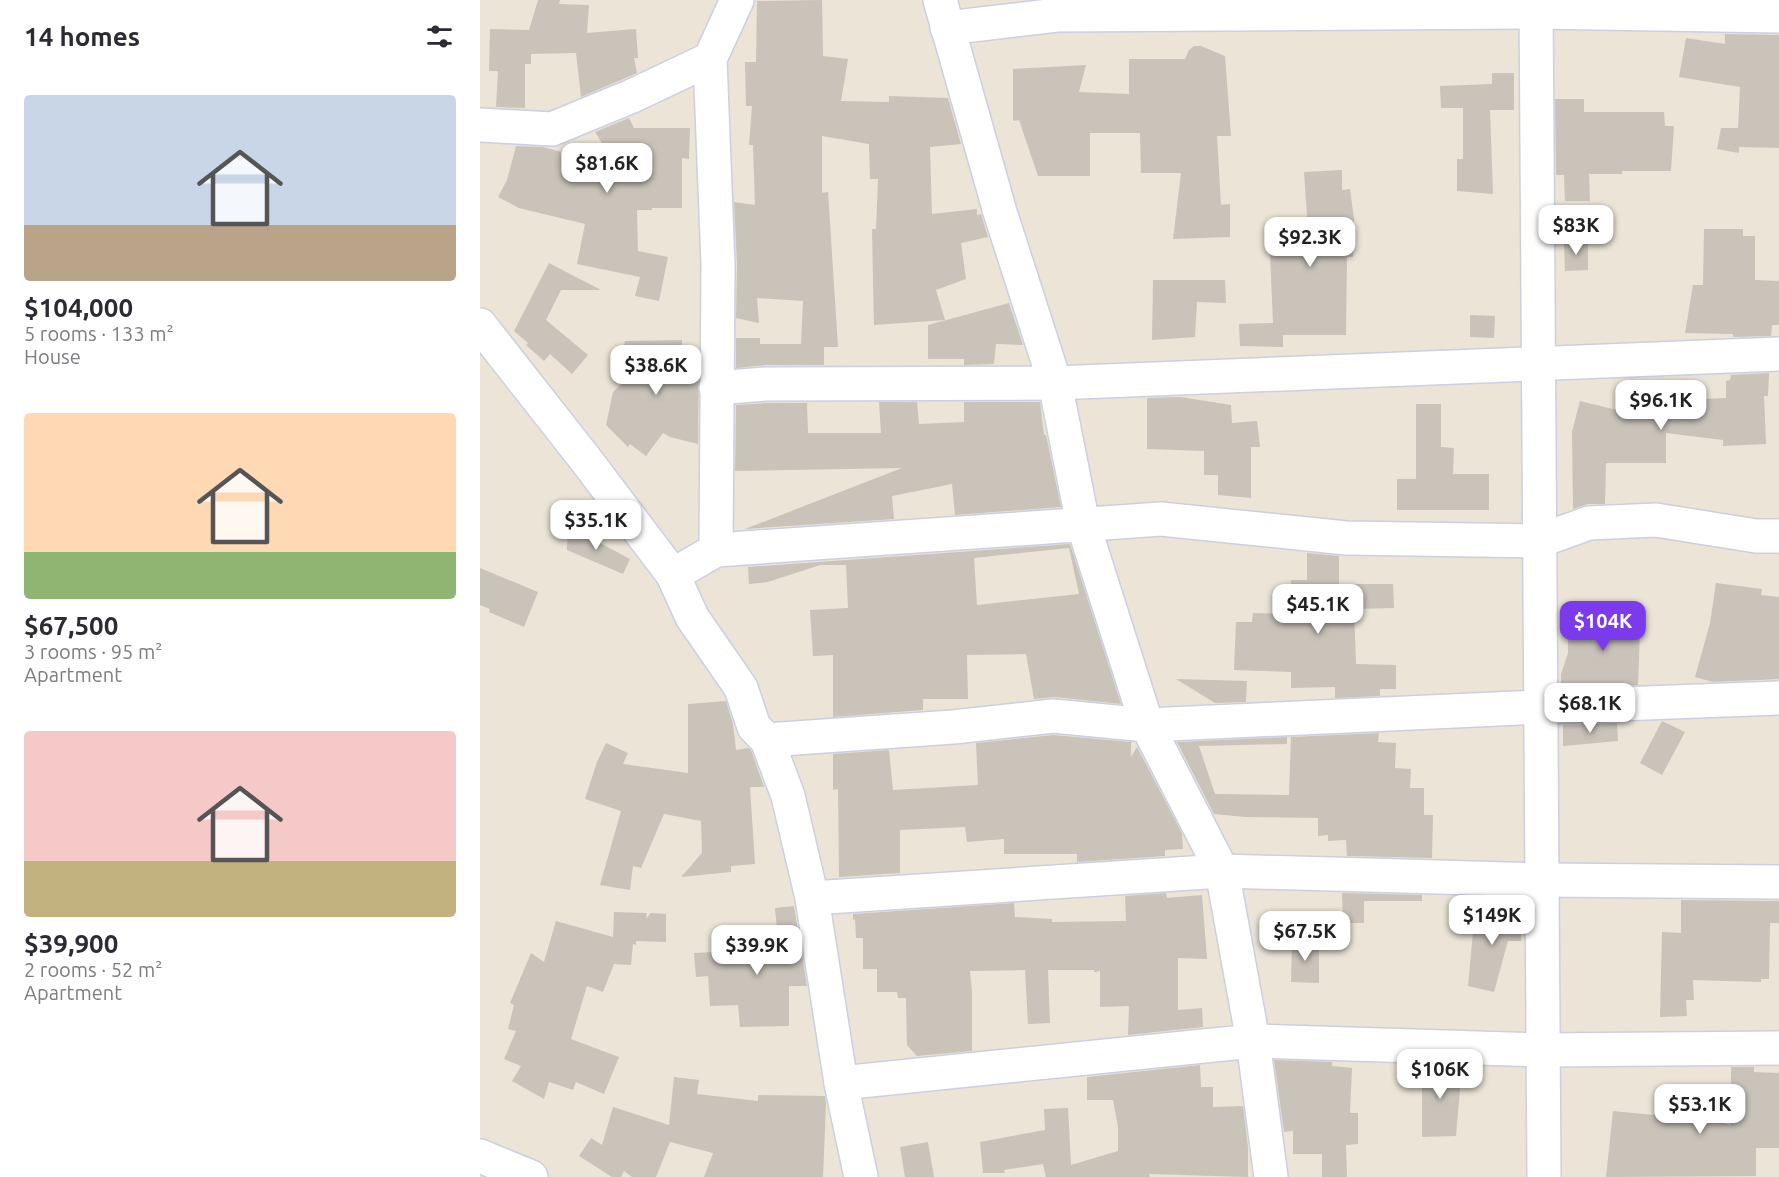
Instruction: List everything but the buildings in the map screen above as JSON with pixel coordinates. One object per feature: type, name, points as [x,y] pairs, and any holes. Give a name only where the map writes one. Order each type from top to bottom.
[{"type":"street","points":[[716,549],[718,264],[710,59],[737,0]]},
{"type":"street","points":[[1536,6],[1544,1177]]},
{"type":"street","points":[[1271,1177],[1253,1041],[1222,871],[1147,725],[1083,524],[1055,383],[1000,212],[943,14],[1059,7],[1536,6],[1779,15]]},
{"type":"street","points":[[480,125],[552,129],[632,96],[710,59]]},
{"type":"street","points":[[480,325],[673,575],[692,616],[741,688],[754,728],[767,740],[788,796],[812,898],[841,1083],[861,1177]]},
{"type":"street","points":[[716,388],[766,384],[1055,383],[1779,354]]},
{"type":"street","points":[[673,575],[716,549],[1161,519],[1346,538],[1539,541],[1589,523],[1656,520],[1756,536],[1779,536]]},
{"type":"street","points":[[767,740],[953,728],[1053,716],[1147,725],[1779,698]]},
{"type":"street","points":[[812,898],[1222,871],[1542,880],[1779,882]]},
{"type":"street","points":[[841,1083],[1253,1041],[1543,1050],[1779,1048]]},
{"type":"street","points":[[480,1156],[531,1177]]}]
